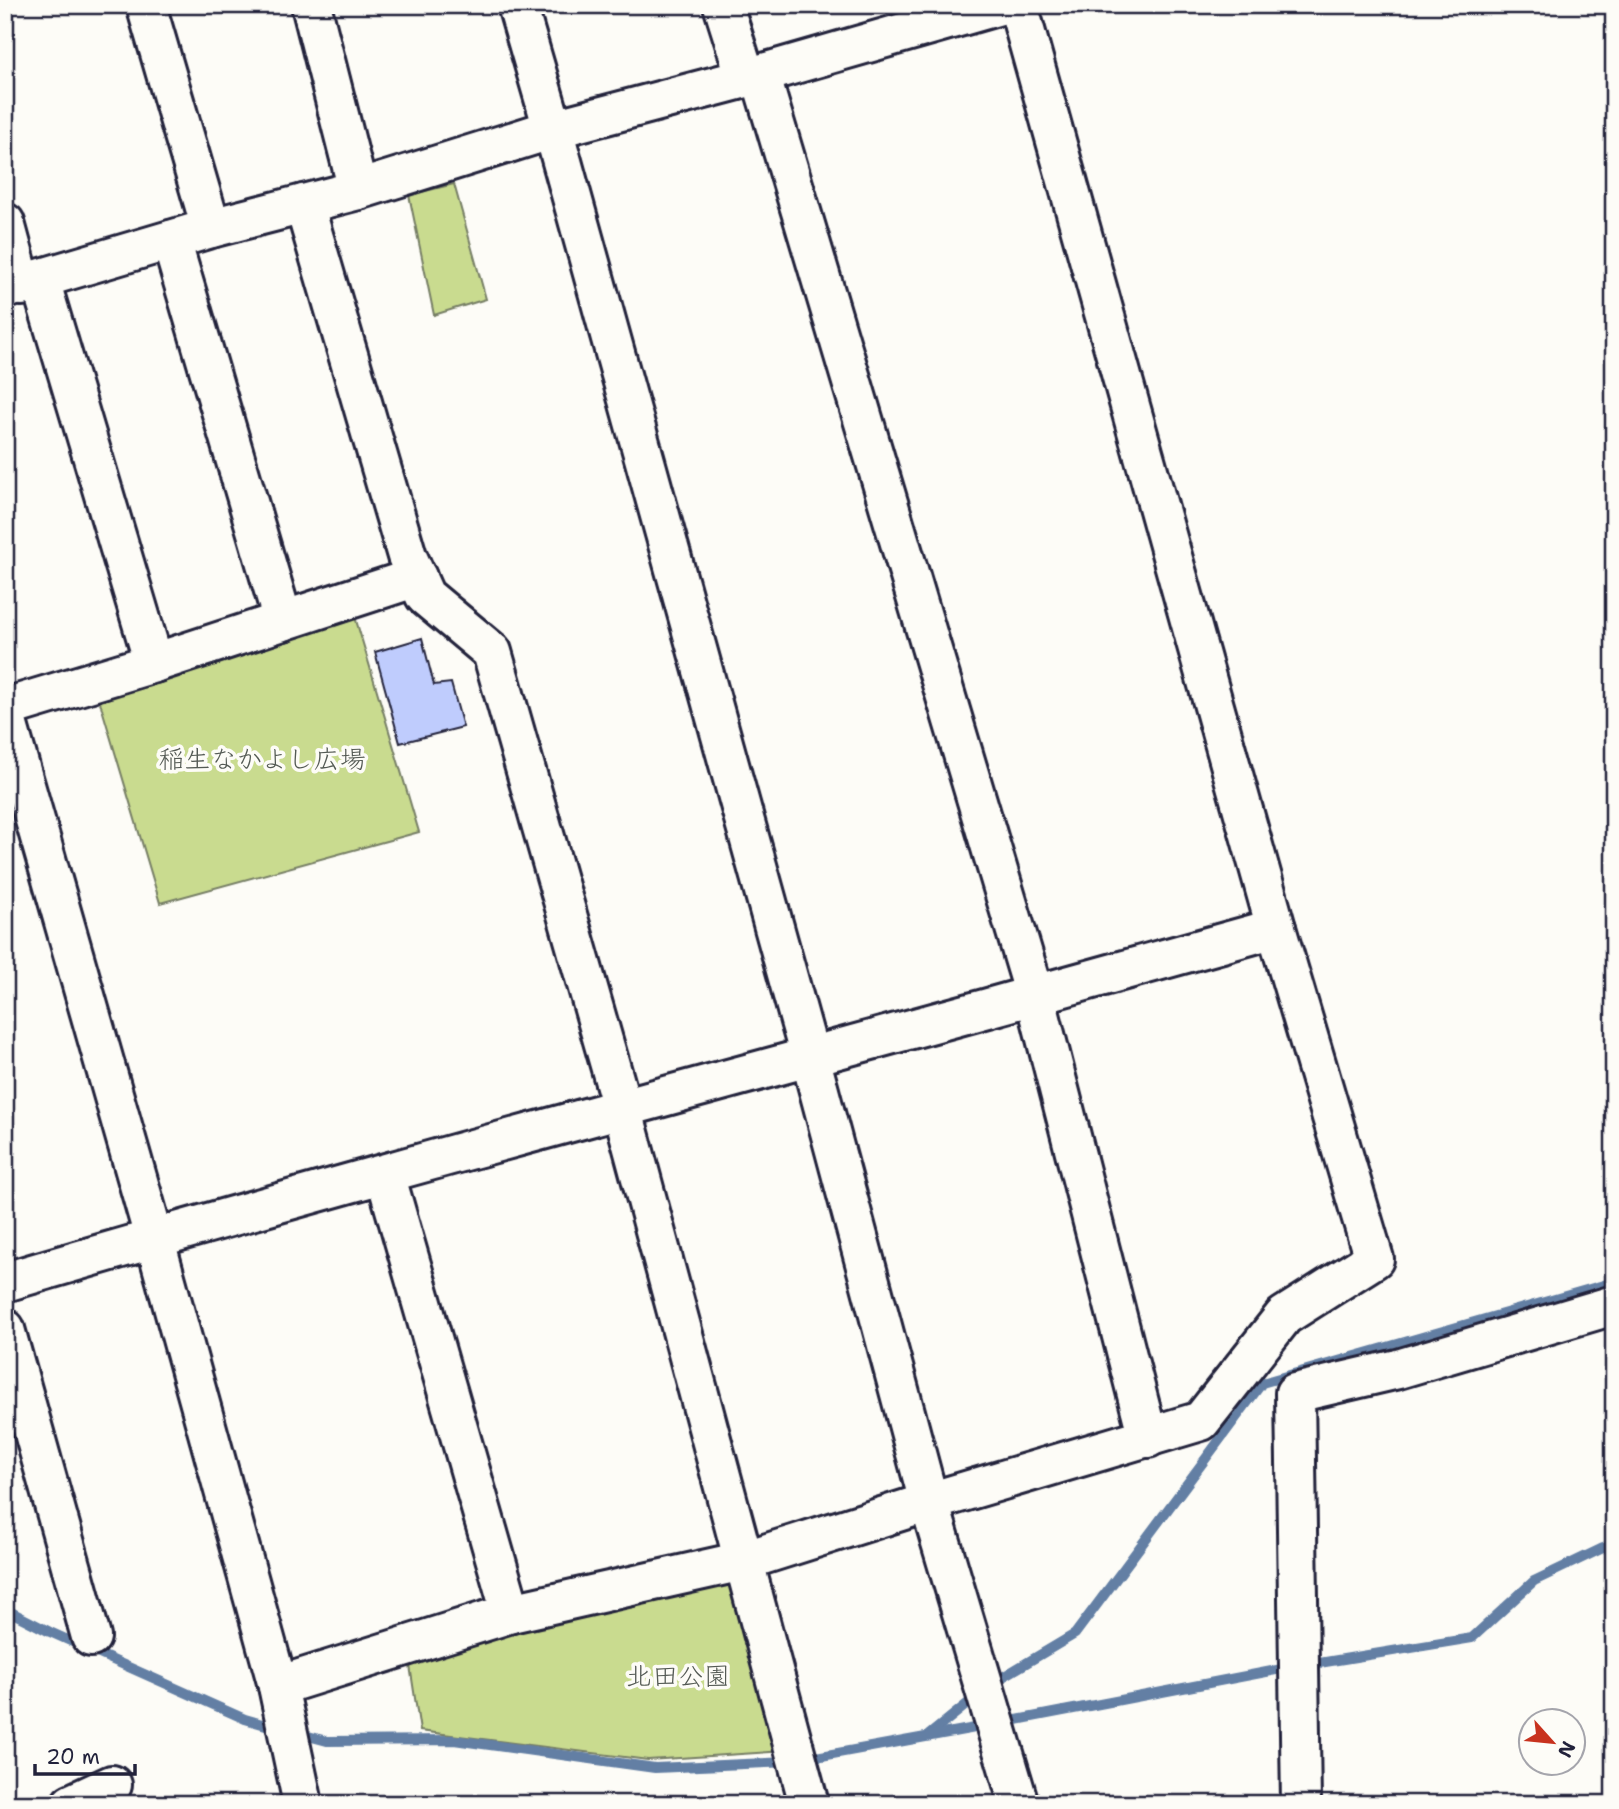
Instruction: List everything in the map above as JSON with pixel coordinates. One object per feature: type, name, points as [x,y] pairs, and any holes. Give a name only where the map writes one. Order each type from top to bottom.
[{"type":"street","points":[[146,5],[211,228]]},
{"type":"street","points":[[311,5],[358,190]]},
{"type":"street","points":[[517,5],[810,1057],[929,1502],[1019,1804]]},
{"type":"street","points":[[723,5],[753,76],[1035,995],[1148,1438]]},
{"type":"street","points":[[22,285],[211,228],[358,190],[553,130],[1000,5]]},
{"type":"street","points":[[278,1686],[511,1614],[743,1562],[929,1502],[1202,1421],[1284,1315],[1374,1259],[1276,928],[1018,5]]},
{"type":"street","points":[[304,204],[407,556],[425,596],[492,652],[622,1107],[809,1804]]},
{"type":"street","points":[[5,223],[22,285],[154,663]]},
{"type":"street","points":[[171,240],[283,621]]},
{"type":"street","points":[[5,708],[417,578]]},
{"type":"street","points":[[5,715],[155,1237],[278,1686],[303,1804]]},
{"type":"street","points":[[5,1282],[155,1237],[1276,928]]},
{"type":"street","points":[[385,1174],[511,1614]]},
{"type":"street","points":[[1301,1804],[1295,1393],[1398,1369],[1614,1305]]},
{"type":"street","points":[[5,1329],[91,1637]]},
{"type":"street","points":[[71,1804],[112,1785]]},
{"type":"green space","points":[[454,184],[486,299],[434,315],[409,195]]},
{"type":"green space","name":"稲生なかよし広場","points":[[353,610],[419,832],[160,903],[97,692]]},
{"type":"green space","name":"北田公園","points":[[738,1575],[786,1751],[648,1760],[420,1731],[409,1659]]},
{"type":"building","points":[[422,638],[434,685],[451,683],[463,727],[400,743],[375,652]]},
{"type":"waterway","points":[[991,1684],[1075,1634],[1262,1383],[1614,1282]]},
{"type":"waterway","points":[[1307,1665],[1472,1638],[1534,1581],[1614,1545]]},
{"type":"waterway","points":[[5,1609],[50,1632],[245,1719],[276,1728]]},
{"type":"waterway","points":[[1001,1723],[1292,1667]]},
{"type":"waterway","points":[[929,1735],[977,1696]]},
{"type":"waterway","points":[[805,1759],[986,1726]]},
{"type":"waterway","points":[[297,1733],[327,1741],[454,1740],[655,1768],[790,1762]]}]
